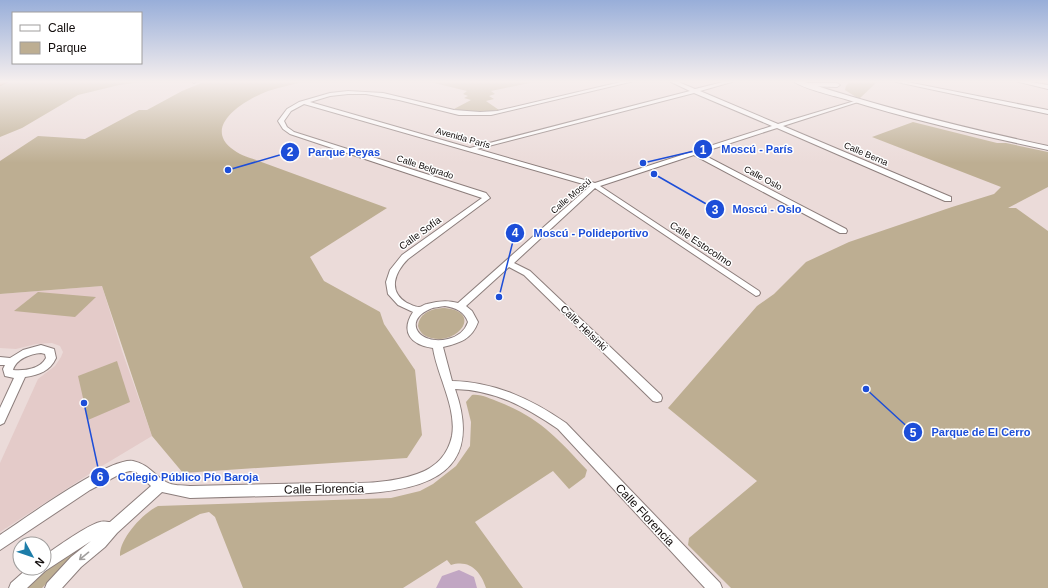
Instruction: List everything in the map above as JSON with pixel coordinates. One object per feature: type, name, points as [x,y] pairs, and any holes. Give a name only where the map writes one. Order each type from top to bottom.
[{"type":"street","name":"Calle Belgrado","points":[[291,108],[281,121],[285,129],[292,133],[484,195]]},
{"type":"street","name":"Avenida París","points":[[327,108],[595,185]]},
{"type":"street","points":[[440,108],[468,114],[496,113],[515,108]]},
{"type":"street","points":[[471,149],[627,108]]},
{"type":"street","name":"Calle Berna","points":[[736,108],[948,199]]},
{"type":"street","name":"Calle Moscú","points":[[460,306],[595,185],[833,108]]},
{"type":"street","points":[[882,108],[927,121],[1048,148]]},
{"type":"street","points":[[1030,108],[1048,112]]},
{"type":"street","name":"Calle Oslo","points":[[695,153],[843,231]]},
{"type":"street","name":"Calle Estocolmo","points":[[595,185],[756,293]]},
{"type":"street","name":"Calle Sofía","points":[[420,310],[412,310],[397,300],[392,292],[390,283],[394,270],[405,258],[485,200],[484,195]]},
{"type":"street","name":"Calle Helsinki","points":[[508,263],[527,273],[657,398]]},
{"type":"street","points":[[439,303],[460,306],[471,316],[473,322],[469,331],[459,339],[438,345],[423,342],[411,332],[410,326],[412,319],[420,310],[439,303]]},
{"type":"street","name":"Calle Florencia","points":[[161,486],[190,492],[371,488],[397,486],[426,477],[448,461],[454,450],[459,430],[457,414],[442,366],[438,345]]},
{"type":"street","points":[[35,350],[47,350],[50,352],[51,358],[43,367],[36,371],[21,375],[9,373],[8,369],[12,362],[35,350]]},
{"type":"street","points":[[0,361],[12,362]]},
{"type":"street","points":[[0,420],[21,375]]},
{"type":"street","name":"Calle Florencia","points":[[449,385],[468,384],[505,393],[543,412],[562,426],[715,588]]},
{"type":"street","points":[[0,543],[105,474],[129,466],[140,467],[147,472],[161,486],[76,562],[52,588]]},
{"type":"street","points":[[52,558],[81,538],[101,528],[112,529]]},
{"type":"street","points":[[16,588],[30,576]]},
{"type":"shaded area","points":[[102,286],[122,351],[152,436],[97,469],[0,532],[0,463],[38,379],[55,366],[63,352],[60,346],[52,343],[36,344],[16,349],[0,348],[0,294]]},
{"type":"shaded area","points":[[459,570],[474,577],[477,588],[436,588],[442,576]]},
{"type":"green space","points":[[0,108],[55,108],[22,128],[0,137]]},
{"type":"green space","points":[[150,108],[237,108],[225,121],[222,130],[223,139],[237,152],[387,208],[310,257],[324,281],[380,312],[384,324],[415,370],[422,435],[407,458],[183,473],[152,436],[102,286],[0,294],[0,161],[38,136],[85,139],[139,110]]},
{"type":"green space","points":[[497,108],[499,110],[477,113],[454,109]]},
{"type":"green space","points":[[913,122],[997,143],[1006,143],[1048,152],[1048,187],[1008,208],[1016,208],[1048,231],[1048,588],[731,588],[688,545],[689,538],[757,481],[668,408],[757,306],[774,294],[806,262],[849,242],[994,194],[1001,187],[872,137]]},
{"type":"green space","points":[[38,292],[96,297],[75,317],[14,311]]},
{"type":"green space","points":[[445,308],[463,315],[464,321],[462,327],[457,333],[450,337],[441,339],[431,338],[423,334],[418,326],[421,317],[432,310]]},
{"type":"green space","points":[[117,361],[130,402],[88,420],[78,376]]},
{"type":"green space","points":[[472,395],[479,395],[489,398],[513,408],[537,422],[548,430],[587,470],[585,477],[569,489],[553,471],[475,522],[523,588],[486,588],[478,572],[474,568],[464,564],[451,565],[447,560],[403,588],[243,588],[215,517],[209,512],[200,514],[120,556],[123,542],[133,527],[146,514],[158,506],[391,498],[420,491],[433,484],[456,466],[470,446],[471,422],[466,402]]},
{"type":"green space","points":[[87,541],[89,545],[66,564],[42,588],[23,588],[36,576],[52,576],[52,565]]},
{"type":"place","name":"Moscú - París","points":[[643,163]]},
{"type":"place","name":"Parque Peyas","points":[[228,170]]},
{"type":"place","name":"Moscú - Oslo","points":[[654,174]]},
{"type":"place","name":"Moscú - Polideportivo","points":[[499,297]]},
{"type":"place","name":"Parque de El Cerro","points":[[866,389]]},
{"type":"place","name":"Colegio Público Pío Baroja","points":[[84,403]]}]
